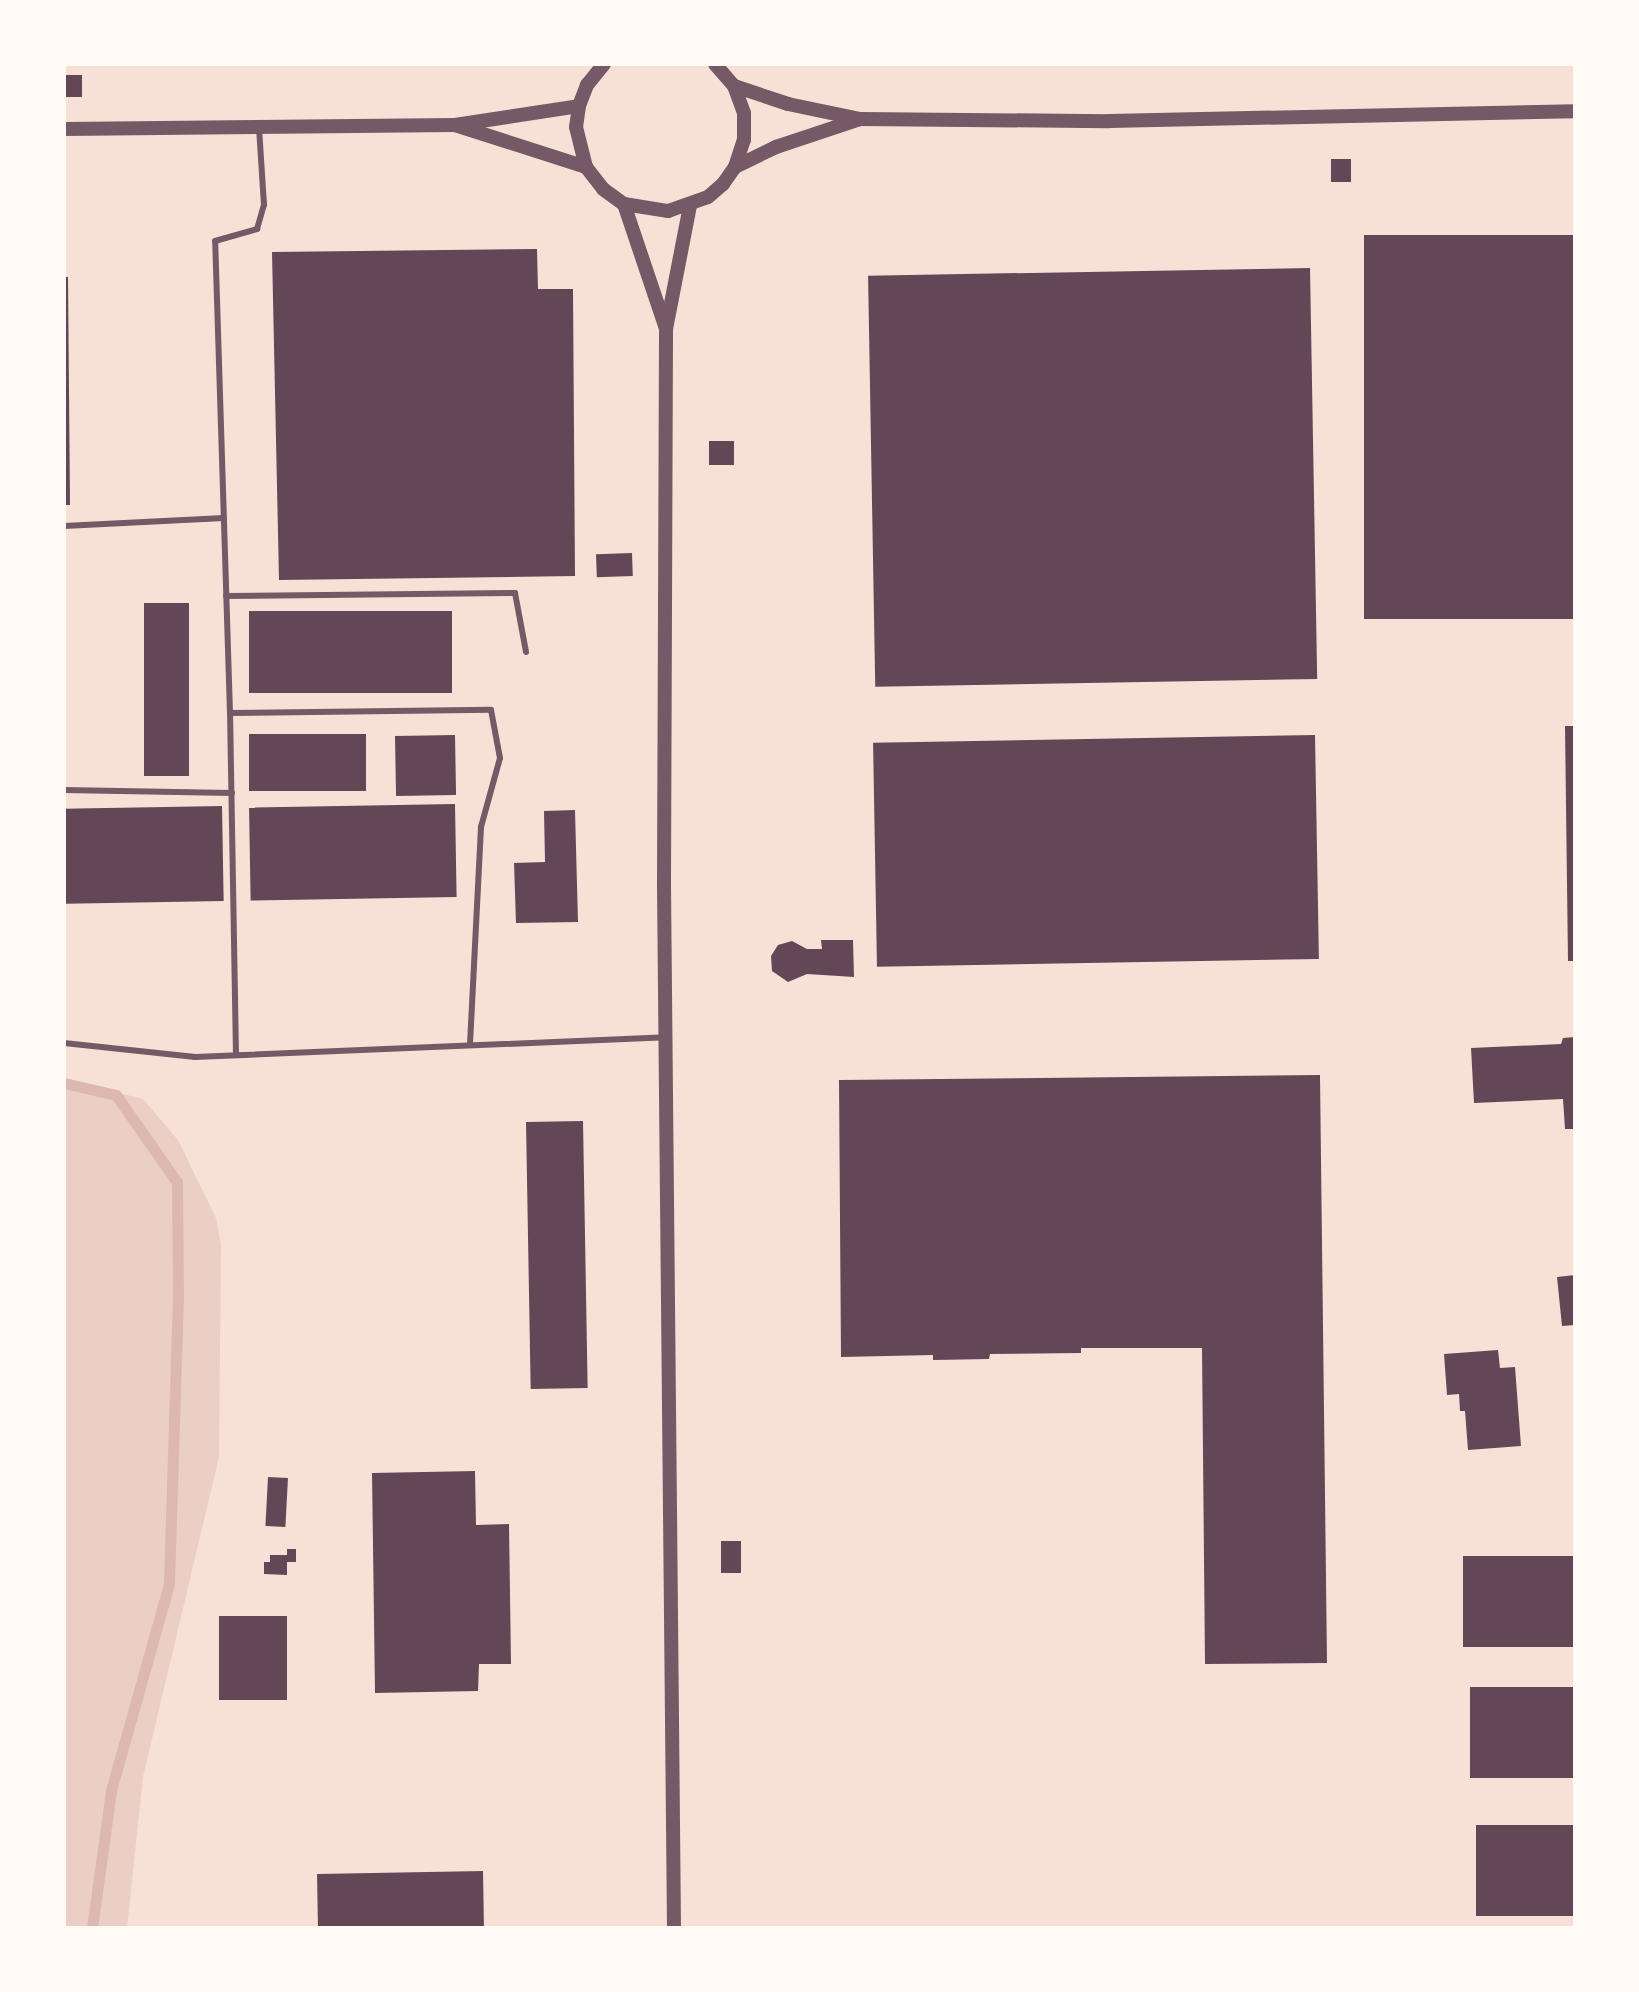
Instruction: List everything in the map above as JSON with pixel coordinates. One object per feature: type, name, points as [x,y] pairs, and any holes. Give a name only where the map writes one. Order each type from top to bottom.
[{"type":"street","points":[[604,64],[587,85],[579,106],[576,127],[586,167],[603,189],[624,204],[668,211],[690,206],[708,197],[735,167],[776,147],[860,119]]},
{"type":"street","points":[[715,64],[734,86],[744,113],[744,140],[735,167]]},
{"type":"street","points":[[734,86],[788,104],[860,119],[1109,121],[1575,111]]},
{"type":"street","points":[[64,129],[455,125],[579,106]]},
{"type":"street","points":[[455,125],[586,167]]},
{"type":"street","points":[[624,204],[666,329]]},
{"type":"street","points":[[674,1928],[666,1037],[666,329],[690,206]]},
{"type":"lane","points":[[236,1055],[230,713],[215,241],[257,229],[264,205],[259,127]]},
{"type":"lane","points":[[64,526],[224,518]]},
{"type":"lane","points":[[226,596],[515,593],[526,652]]},
{"type":"lane","points":[[230,713],[491,710],[500,758],[481,827],[470,1045]]},
{"type":"lane","points":[[64,790],[232,793]]},
{"type":"lane","points":[[64,1043],[195,1057],[666,1037]]},
{"type":"shaded area","points":[[64,1079],[143,1099],[178,1140],[216,1218],[221,1245],[219,1457],[143,1777],[127,1928],[64,1928]]},
{"type":"building","points":[[64,75],[82,75],[82,97],[64,97]]},
{"type":"building","points":[[1331,159],[1351,159],[1351,182],[1331,182]]},
{"type":"building","points":[[1364,235],[1575,235],[1575,619],[1364,619]]},
{"type":"building","points":[[537,249],[538,289],[573,289],[575,576],[279,580],[272,252]]},
{"type":"building","points":[[1310,268],[1317,679],[875,687],[868,276]]},
{"type":"building","points":[[64,277],[68,277],[70,505],[64,505]]},
{"type":"building","points":[[709,441],[734,441],[734,465],[709,465]]},
{"type":"building","points":[[632,553],[633,576],[597,577],[596,554]]},
{"type":"building","points":[[144,603],[189,603],[189,776],[144,776]]},
{"type":"building","points":[[249,611],[452,611],[452,693],[249,693]]},
{"type":"building","points":[[1565,726],[1575,726],[1575,961],[1568,961]]},
{"type":"building","points":[[249,734],[366,734],[366,791],[249,791]]},
{"type":"building","points":[[455,735],[456,795],[396,796],[395,736]]},
{"type":"building","points":[[1315,735],[1319,959],[877,967],[873,743]]},
{"type":"building","points":[[455,804],[457,897],[251,901],[249,808]]},
{"type":"building","points":[[222,806],[224,901],[66,904],[64,809]]},
{"type":"building","points":[[575,810],[578,922],[516,923],[514,863],[545,862],[544,811]]},
{"type":"building","points":[[821,940],[853,940],[854,977],[807,974],[788,982],[772,971],[771,956],[778,945],[792,941],[807,949],[822,949]]},
{"type":"building","points":[[1575,1037],[1575,1129],[1565,1129],[1563,1099],[1474,1103],[1471,1048],[1561,1044],[1563,1038]]},
{"type":"building","points":[[1320,1075],[1327,1663],[1205,1664],[1202,1348],[1081,1348],[1081,1353],[990,1354],[989,1359],[933,1360],[933,1355],[841,1357],[839,1080]]},
{"type":"building","points":[[583,1121],[588,1388],[531,1389],[526,1122]]},
{"type":"building","points":[[1575,1275],[1575,1325],[1562,1326],[1557,1277]]},
{"type":"building","points":[[1498,1350],[1500,1368],[1515,1367],[1521,1446],[1468,1450],[1465,1411],[1460,1411],[1459,1394],[1447,1395],[1444,1354]]},
{"type":"building","points":[[475,1471],[476,1525],[509,1524],[511,1664],[479,1664],[478,1691],[375,1693],[372,1473]]},
{"type":"building","points":[[268,1477],[288,1478],[285,1527],[265,1526]]},
{"type":"building","points":[[721,1541],[741,1541],[741,1573],[721,1573]]},
{"type":"building","points":[[287,1549],[296,1549],[296,1562],[287,1562],[287,1575],[264,1574],[264,1562],[270,1562],[270,1555],[287,1555]]},
{"type":"building","points":[[1463,1556],[1575,1556],[1575,1647],[1463,1647]]},
{"type":"building","points":[[219,1616],[287,1616],[287,1700],[219,1700]]},
{"type":"building","points":[[1470,1687],[1575,1687],[1575,1778],[1470,1778]]},
{"type":"building","points":[[1476,1825],[1575,1825],[1575,1916],[1476,1916]]},
{"type":"building","points":[[483,1871],[484,1928],[318,1928],[317,1874]]},
{"type":"waterway","points":[[64,1083],[116,1095],[177,1182],[178,1296],[169,1584],[111,1791],[92,1928]]}]
